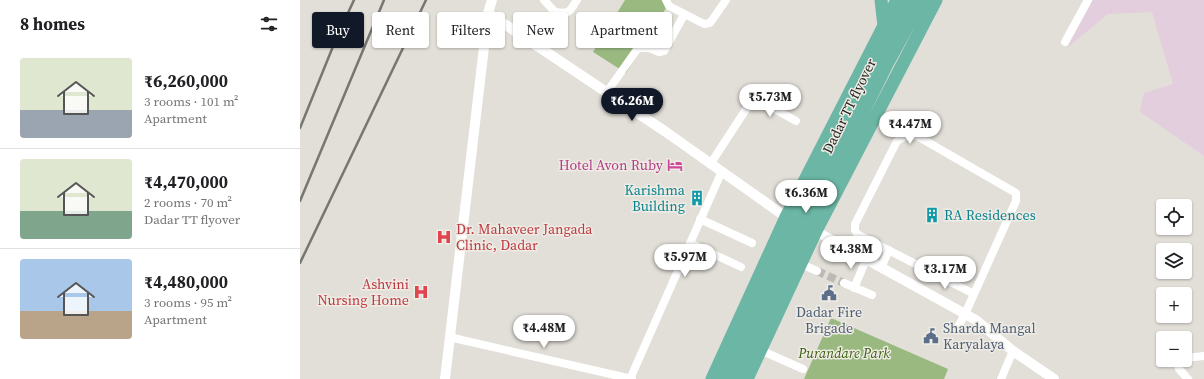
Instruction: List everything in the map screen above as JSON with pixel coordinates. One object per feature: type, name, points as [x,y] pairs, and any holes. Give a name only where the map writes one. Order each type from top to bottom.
[{"type":"highway","points":[[881,0],[884,26]]},
{"type":"highway","points":[[712,379],[786,217],[897,0]]},
{"type":"highway","name":"Dadar TT flyover","points":[[723,379],[759,300],[876,62],[910,0]]},
{"type":"highway","points":[[747,379],[816,231],[886,95],[930,1]]},
{"type":"highway","name":"Dadar TT flyover","points":[[734,379],[768,305],[886,66],[930,1]]},
{"type":"highway","points":[[855,82],[886,95]]},
{"type":"street","points":[[488,12],[492,0]]},
{"type":"street","points":[[544,0],[555,12]]},
{"type":"street","points":[[568,13],[577,0]]},
{"type":"street","points":[[666,0],[669,6],[704,24],[710,23],[726,0]]},
{"type":"street","points":[[1065,42],[1088,0]]},
{"type":"street","points":[[607,92],[638,48],[649,48],[659,52],[664,51],[684,15]]},
{"type":"street","points":[[445,379],[484,48]]},
{"type":"street","points":[[541,48],[711,163],[786,217],[816,231],[976,320],[1013,351],[1054,379]]},
{"type":"street","points":[[711,163],[754,97],[796,121]]},
{"type":"street","points":[[959,325],[965,314],[1016,201],[1016,193],[914,135],[907,135],[896,142],[854,226],[857,234],[974,294]]},
{"type":"street","points":[[449,338],[631,379],[722,171]]},
{"type":"street","points":[[700,219],[752,243]]},
{"type":"street","points":[[690,243],[741,267]]},
{"type":"street","points":[[881,268],[889,250]]},
{"type":"street","points":[[854,288],[866,260]]},
{"type":"street","points":[[801,264],[817,271]]},
{"type":"street","points":[[844,283],[872,295]]},
{"type":"street","points":[[760,350],[803,369]]},
{"type":"street","points":[[1001,379],[1013,351]]},
{"type":"street","points":[[1192,357],[1204,356]]},
{"type":"street","points":[[1178,367],[1188,379]]},
{"type":"shaded area","points":[[1093,0],[1204,0],[1204,156],[1140,112],[1144,93],[1173,84],[1152,12],[1108,14],[1067,48]]},
{"type":"green space","points":[[625,0],[671,0],[664,12],[618,12]]},
{"type":"green space","points":[[595,48],[641,48],[626,73],[593,52]]},
{"type":"green space","name":"Purandare Park","points":[[831,318],[948,369],[944,379],[804,379]]},
{"type":"tunnel","points":[[817,271],[844,283]]},
{"type":"railway","points":[[300,128],[336,39],[354,0]]},
{"type":"railway","points":[[300,201],[384,0]]},
{"type":"railway","points":[[300,263],[426,0]]},
{"type":"place","name":"Hotel Avon Ruby","points":[[675,165]]},
{"type":"place","name":"Karishma Building","points":[[697,198]]},
{"type":"place","name":"RA Residences","points":[[932,215]]},
{"type":"place","name":"Dr. Mahaveer Jangada Clinic, Dadar","points":[[444,237]]},
{"type":"place","name":"Ashvini Nursing Home","points":[[421,292]]},
{"type":"place","name":"Dadar Fire Brigade","points":[[829,293]]},
{"type":"place","name":"Sharda Mangal Karyalaya","points":[[931,336]]}]
